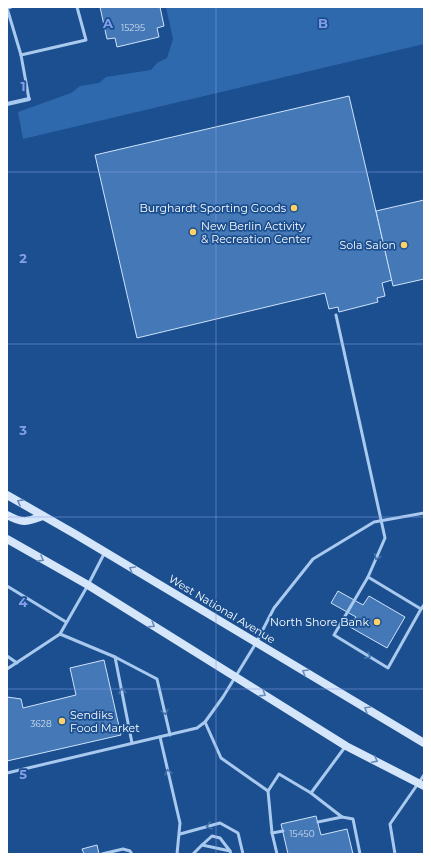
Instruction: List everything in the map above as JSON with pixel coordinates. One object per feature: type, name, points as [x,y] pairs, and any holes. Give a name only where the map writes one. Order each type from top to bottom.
[{"type":"main road","name":"West National Avenue","points":[[7,495],[424,743]]},
{"type":"main road","points":[[7,515],[19,522],[24,522],[43,516]]},
{"type":"main road","points":[[7,540],[88,585],[346,746],[422,784]]},
{"type":"street","points":[[7,104],[29,99]]},
{"type":"lane","points":[[11,7],[7,8],[21,55],[29,99]]},
{"type":"lane","points":[[21,55],[86,40],[78,7]]},
{"type":"lane","points":[[336,316],[385,538],[368,577],[334,635],[388,668],[424,605]]},
{"type":"lane","points":[[7,773],[197,728],[205,722],[236,677],[274,608],[313,559],[374,522],[424,513]]},
{"type":"lane","points":[[7,669],[60,634],[105,552]]},
{"type":"lane","points":[[368,577],[421,609]]},
{"type":"lane","points":[[7,586],[66,622]]},
{"type":"lane","points":[[60,634],[115,657],[157,679],[170,735]]},
{"type":"lane","points":[[7,656],[16,663]]},
{"type":"lane","points":[[115,657],[132,743]]},
{"type":"lane","points":[[205,722],[221,758],[268,791]]},
{"type":"lane","points":[[160,737],[176,806],[180,834],[177,854]]},
{"type":"lane","points":[[311,793],[346,746]]},
{"type":"lane","points":[[277,854],[272,833],[268,791],[279,774],[311,793],[342,817]]},
{"type":"lane","points":[[395,854],[390,824],[422,784],[424,775]]},
{"type":"lane","points":[[318,822],[342,817],[353,819],[360,854]]},
{"type":"lane","points":[[180,834],[220,823],[238,833],[243,854]]},
{"type":"lane","points":[[272,833],[283,831]]},
{"type":"lane","points":[[193,854],[212,836],[220,838],[231,853]]},
{"type":"lane","points":[[202,845],[231,853]]},
{"type":"lane","points":[[102,854],[123,849],[130,851],[132,854]]},
{"type":"shaded area","points":[[166,7],[424,7],[424,44],[23,139],[18,112],[71,93],[80,86],[99,83],[106,77],[151,70],[157,63],[167,58],[173,39]]},
{"type":"building","points":[[100,7],[160,7],[164,26],[157,28],[159,37],[117,47],[115,38],[107,39]]},
{"type":"building","points":[[349,96],[392,280],[382,283],[385,296],[377,298],[378,302],[339,312],[338,307],[329,309],[325,293],[137,338],[95,155]]},
{"type":"building","name":"Sola Salon","points":[[424,200],[424,279],[393,286],[376,211]]},
{"type":"building","name":"North Shore Bank","points":[[338,591],[363,605],[369,596],[405,617],[387,648],[350,627],[356,617],[331,603]]},
{"type":"building","name":"Sendiks Food Market","points":[[104,660],[121,735],[7,761],[7,697],[21,699],[23,708],[76,695],[70,668]]},
{"type":"building","points":[[316,816],[321,835],[347,829],[353,854],[288,854],[281,824]]},
{"type":"building","points":[[97,845],[99,854],[84,854],[82,849]]},
{"type":"place","name":"Burghardt Sporting Goods","points":[[294,208]]},
{"type":"place","name":"New Berlin Activity & Recreation Center","points":[[193,232]]},
{"type":"place","name":"Sola Salon","points":[[404,245]]},
{"type":"place","name":"North Shore Bank","points":[[377,622]]},
{"type":"place","name":"Sendiks Food Market","points":[[62,721]]}]
